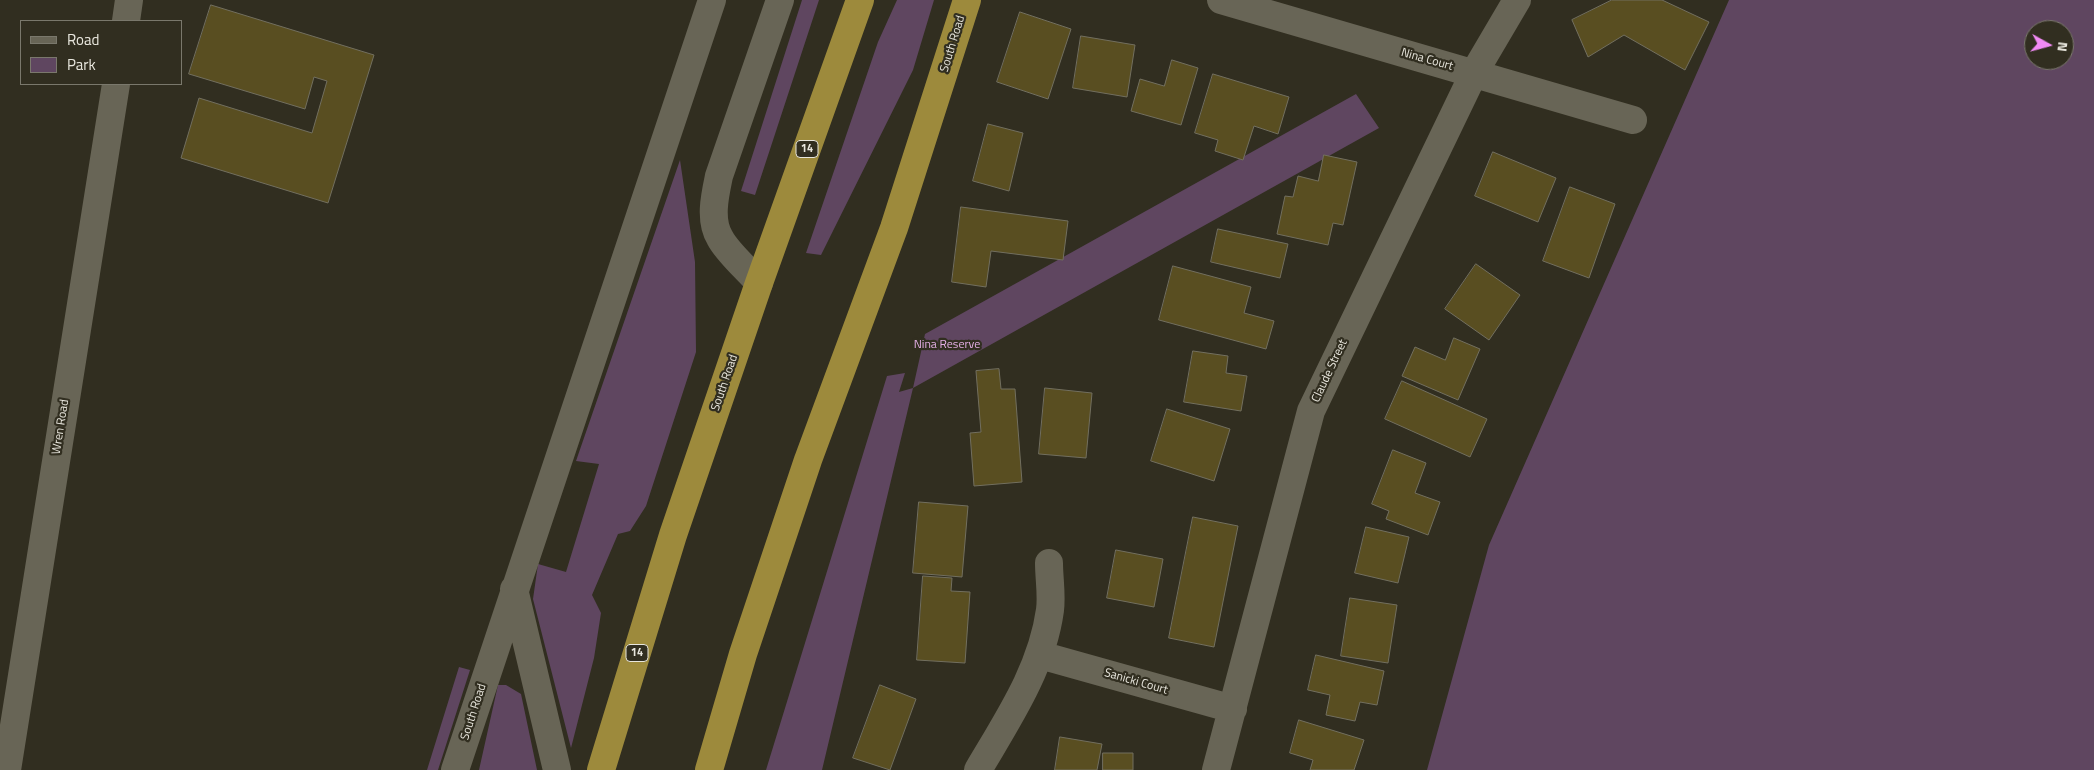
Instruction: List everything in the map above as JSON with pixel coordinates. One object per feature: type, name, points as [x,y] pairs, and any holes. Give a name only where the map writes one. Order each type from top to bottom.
[{"type":"highway","name":"South Road","points":[[601,770],[674,536],[759,283],[860,0]]},
{"type":"highway","name":"South Road","points":[[709,770],[746,644],[808,460],[896,219],[967,0]]},
{"type":"street","points":[[126,20],[129,0]]},
{"type":"street","name":"South Road","points":[[455,770],[712,0]]},
{"type":"street","points":[[759,283],[719,238],[714,220],[714,203],[719,176],[780,0]]},
{"type":"street","name":"Nina Court","points":[[1221,0],[1633,120]]},
{"type":"street","name":"Claude Street","points":[[1216,770],[1311,411],[1474,73],[1516,0]]},
{"type":"street","name":"Wren Road","points":[[7,770],[116,85]]},
{"type":"street","points":[[978,770],[1024,691],[1040,655],[1050,608],[1049,564]]},
{"type":"street","points":[[514,589],[557,770]]},
{"type":"street","name":"Sanicki Court","points":[[1040,655],[1233,709]]},
{"type":"green space","points":[[802,0],[819,0],[755,195],[741,191]]},
{"type":"green space","points":[[897,0],[934,0],[913,70],[821,255],[806,253],[878,42]]},
{"type":"green space","points":[[1729,0],[2094,0],[2094,770],[1427,770],[1489,545]]},
{"type":"green space","name":"Nina Reserve","points":[[1356,94],[1379,128],[913,388],[925,334]]},
{"type":"green space","points":[[680,160],[695,262],[696,352],[646,506],[630,531],[618,534],[592,595],[601,613],[594,658],[571,748],[533,599],[538,564],[566,572],[599,464],[576,461]]},
{"type":"green space","points":[[905,373],[899,392],[913,388],[822,770],[766,770],[887,376]]},
{"type":"green space","points":[[459,667],[470,670],[438,770],[427,770]]},
{"type":"green space","points":[[498,685],[506,685],[521,694],[537,770],[479,770]]},
{"type":"building","points":[[1612,0],[1662,0],[1709,22],[1685,70],[1624,35],[1588,57],[1572,20]]},
{"type":"building","points":[[211,5],[374,55],[328,203],[181,158],[199,98],[312,133],[327,81],[314,77],[305,109],[189,74]]},
{"type":"building","points":[[1020,12],[1071,29],[1048,99],[997,82]]},
{"type":"building","points":[[1081,36],[1135,45],[1127,97],[1073,88]]},
{"type":"building","points":[[1172,60],[1198,68],[1181,125],[1131,111],[1140,79],[1164,86]]},
{"type":"building","points":[[1213,74],[1289,97],[1278,134],[1254,126],[1243,160],[1215,151],[1218,140],[1195,133]]},
{"type":"building","points":[[988,124],[1023,133],[1009,191],[973,181]]},
{"type":"building","points":[[1493,152],[1556,178],[1538,222],[1475,196]]},
{"type":"building","points":[[1324,155],[1357,162],[1343,225],[1333,223],[1328,245],[1277,234],[1285,196],[1293,197],[1298,176],[1318,181]]},
{"type":"building","points":[[1570,187],[1615,204],[1589,278],[1543,261]]},
{"type":"building","points":[[961,207],[1068,221],[1063,260],[991,251],[986,287],[952,282]]},
{"type":"building","points":[[1218,229],[1288,244],[1280,278],[1211,262]]},
{"type":"building","points":[[1476,264],[1520,295],[1489,340],[1445,309]]},
{"type":"building","points":[[1173,266],[1251,287],[1244,313],[1274,321],[1266,349],[1159,320]]},
{"type":"building","points":[[1454,338],[1480,349],[1458,400],[1402,376],[1415,347],[1445,360]]},
{"type":"building","points":[[1193,351],[1228,356],[1226,373],[1247,376],[1241,411],[1184,402]]},
{"type":"building","points":[[999,369],[1001,389],[1015,389],[1022,482],[974,486],[970,433],[981,432],[976,371]]},
{"type":"building","points":[[1402,381],[1487,419],[1470,457],[1385,419]]},
{"type":"building","points":[[1045,388],[1092,393],[1086,458],[1039,454]]},
{"type":"building","points":[[1167,409],[1230,429],[1214,481],[1151,461]]},
{"type":"building","points":[[1393,450],[1426,463],[1415,493],[1440,502],[1428,535],[1386,519],[1389,511],[1372,504]]},
{"type":"building","points":[[919,502],[968,506],[962,577],[913,573]]},
{"type":"building","points":[[1193,517],[1238,526],[1214,647],[1169,638]]},
{"type":"building","points":[[1366,527],[1409,537],[1398,583],[1355,573]]},
{"type":"building","points":[[1116,550],[1163,559],[1154,607],[1107,598]]},
{"type":"building","points":[[923,576],[952,578],[951,591],[970,592],[965,663],[917,660]]},
{"type":"building","points":[[1350,598],[1397,605],[1388,663],[1341,656]]},
{"type":"building","points":[[1316,655],[1384,671],[1377,705],[1360,702],[1355,721],[1326,715],[1330,695],[1308,690]]},
{"type":"building","points":[[880,685],[916,699],[890,770],[853,758]]},
{"type":"building","points":[[1299,720],[1364,740],[1354,770],[1310,770],[1313,760],[1290,753]]},
{"type":"building","points":[[1060,737],[1102,744],[1097,770],[1055,770]]},
{"type":"building","points":[[1103,753],[1133,753],[1133,770],[1103,770]]}]
